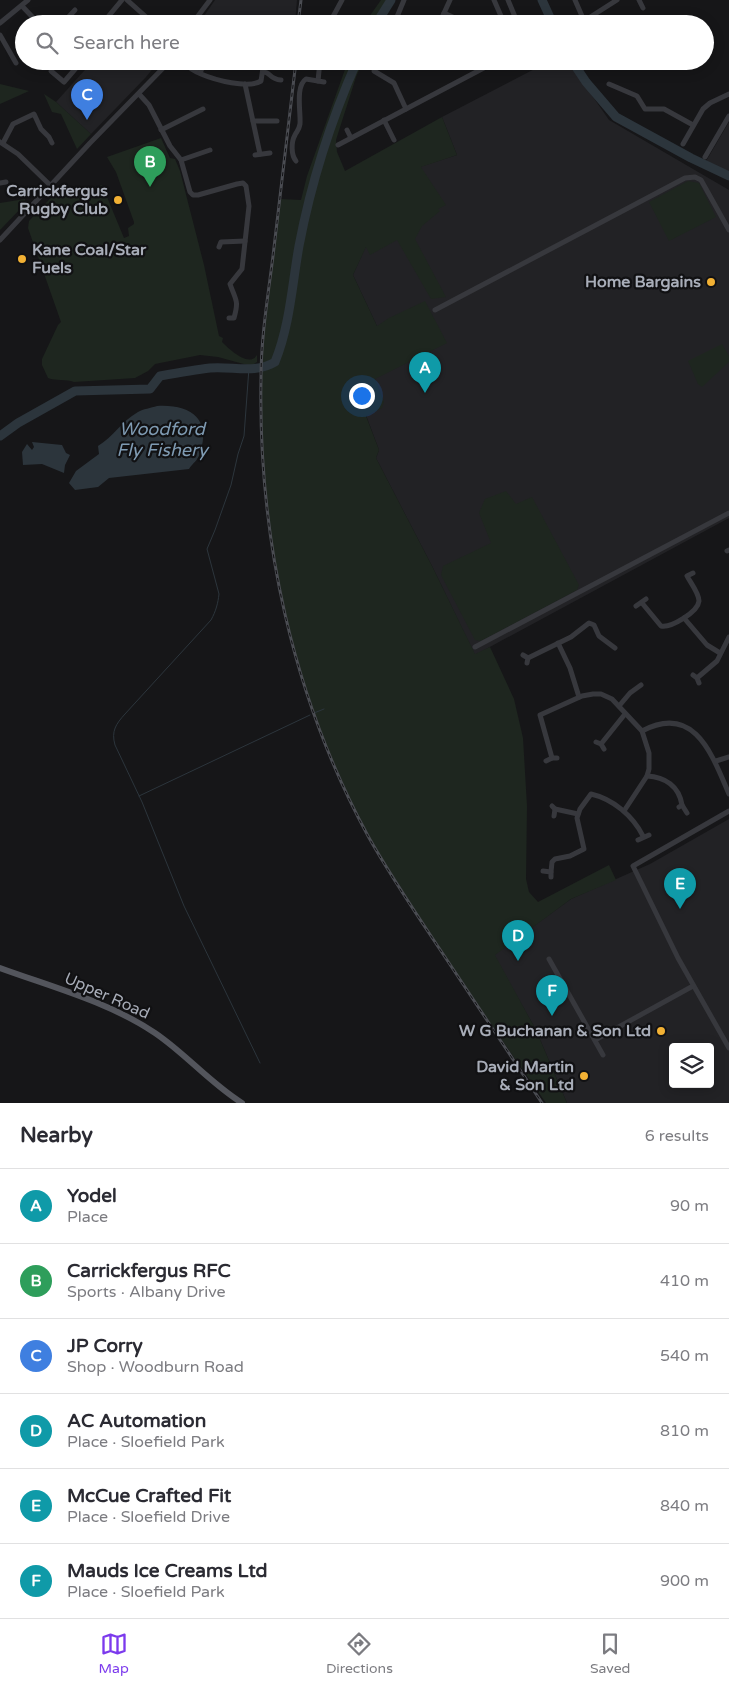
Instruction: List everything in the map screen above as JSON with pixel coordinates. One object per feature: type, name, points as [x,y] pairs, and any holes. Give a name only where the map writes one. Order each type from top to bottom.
[{"type":"main road","name":"Upper Road","points":[[0,968],[123,1015],[155,1033],[242,1103]]},
{"type":"street","points":[[0,24],[28,0]]},
{"type":"street","points":[[110,15],[122,0]]},
{"type":"street","points":[[127,0],[144,15]]},
{"type":"street","points":[[199,15],[210,0]]},
{"type":"street","points":[[334,15],[342,0]]},
{"type":"street","points":[[398,15],[404,0]]},
{"type":"street","points":[[448,15],[444,13],[450,0]]},
{"type":"street","points":[[501,15],[495,3],[508,0],[514,15]]},
{"type":"street","points":[[575,0],[582,15]]},
{"type":"street","points":[[595,15],[616,0]]},
{"type":"street","points":[[639,0],[643,8]]},
{"type":"street","points":[[22,6],[30,15]]},
{"type":"street","points":[[70,15],[75,10]]},
{"type":"street","points":[[0,35],[15,61]]},
{"type":"street","points":[[52,71],[66,83],[75,70]]},
{"type":"street","points":[[0,240],[162,70]]},
{"type":"street","points":[[195,70],[211,78],[245,84],[261,82],[263,72],[266,72],[273,79],[281,80]]},
{"type":"street","points":[[318,81],[319,70]]},
{"type":"street","points":[[374,70],[394,83],[406,109]]},
{"type":"street","points":[[338,145],[480,70]]},
{"type":"street","points":[[296,161],[293,156],[293,148],[294,136],[298,131],[300,122],[299,98],[302,82],[306,79],[324,82]]},
{"type":"street","points":[[245,84],[258,154],[270,153]]},
{"type":"street","points":[[609,84],[637,96],[645,109],[664,109],[693,125]]},
{"type":"street","points":[[139,94],[149,105],[170,146],[180,160],[192,195],[196,196],[237,184],[245,185],[249,206],[241,271],[230,284],[238,303],[234,319]]},
{"type":"street","points":[[683,144],[706,106],[729,94]]},
{"type":"street","points":[[161,130],[203,108]]},
{"type":"street","points":[[51,186],[18,154],[2,142],[12,124],[34,114],[41,129],[52,143]]},
{"type":"street","points":[[705,157],[729,116]]},
{"type":"street","points":[[384,120],[394,140]]},
{"type":"street","points":[[253,121],[277,121]]},
{"type":"street","points":[[347,130],[351,138]]},
{"type":"street","points":[[298,131],[304,134]]},
{"type":"street","points":[[180,160],[210,150]]},
{"type":"street","points":[[435,310],[685,178],[696,177],[700,180],[729,230]]},
{"type":"street","points":[[220,242],[245,241]]},
{"type":"street","points":[[475,647],[729,513]]},
{"type":"street","points":[[636,606],[644,601],[661,626],[665,627],[684,618],[696,608],[699,600],[687,576],[693,573]]},
{"type":"street","points":[[684,618],[707,645],[720,653]]},
{"type":"street","points":[[526,659],[570,637],[589,624],[594,625],[599,636],[615,648]]},
{"type":"street","points":[[696,679],[717,661],[729,637]]},
{"type":"street","points":[[558,643],[570,668],[579,697]]},
{"type":"street","points":[[604,650],[608,643]]},
{"type":"street","points":[[619,706],[630,693],[641,685]]},
{"type":"street","points":[[534,719],[579,697],[593,694],[601,694],[619,706],[642,731],[649,753],[647,776],[624,811]]},
{"type":"street","points":[[600,745],[625,714]]},
{"type":"street","points":[[540,716],[552,759]]},
{"type":"street","points":[[642,731],[661,723],[681,725],[702,741],[716,761],[729,794]]},
{"type":"street","points":[[716,761],[729,757]]},
{"type":"street","points":[[647,776],[660,777],[671,784],[677,791],[680,806],[687,812]]},
{"type":"street","points":[[588,855],[584,849],[578,826],[578,814],[587,798],[593,794],[624,811],[634,820],[643,837]]},
{"type":"street","points":[[554,816],[554,807],[578,814]]},
{"type":"street","points":[[729,811],[633,866],[693,986],[729,1048]]},
{"type":"street","points":[[544,871],[551,874],[552,862],[555,859],[570,856],[584,849]]},
{"type":"street","points":[[549,959],[603,1055]]},
{"type":"street","points":[[595,1040],[693,986]]},
{"type":"shaded area","points":[[215,0],[297,0],[296,15],[205,15]]},
{"type":"shaded area","points":[[381,0],[395,0],[387,15],[370,15]]},
{"type":"shaded area","points":[[85,70],[152,70],[91,134],[56,102]]},
{"type":"shaded area","points":[[345,70],[359,70],[336,140],[337,152],[345,171],[442,117],[457,155],[421,167],[446,205],[438,209],[440,211],[422,226],[415,239],[446,297],[431,299],[397,240],[370,255],[366,247],[353,275],[377,326],[389,318],[425,301],[447,343],[375,379],[384,402],[382,408],[366,416],[379,450],[376,458],[475,654],[490,647],[514,699],[523,738],[527,806],[526,879],[529,892],[538,902],[609,865],[616,880],[571,899],[495,955],[536,1030],[567,1103],[546,1103],[410,906],[369,837],[342,784],[319,729],[300,672],[284,613],[272,554],[261,434],[261,374],[266,308],[280,199],[301,200],[307,176]]},
{"type":"shaded area","points":[[533,70],[574,70],[609,120],[729,190],[729,518],[475,655],[433,568],[376,458],[379,450],[342,351],[377,326],[353,275],[366,246],[373,182],[457,155],[442,117]]},
{"type":"shaded area","points":[[0,84],[29,91],[0,104]]},
{"type":"shaded area","points":[[44,94],[56,102],[91,134],[77,149],[61,114],[52,112]]},
{"type":"shaded area","points":[[729,122],[729,175],[705,163]]},
{"type":"shaded area","points":[[161,138],[170,158],[175,159],[180,171],[204,265],[219,336],[223,338],[222,342],[229,349],[239,356],[249,359],[257,355],[257,362],[251,366],[218,357],[200,355],[155,364],[148,371],[135,378],[74,382],[48,378],[42,365],[42,359],[61,322],[28,228],[29,221],[63,185],[69,198],[102,185],[124,238],[129,236],[128,228],[134,222],[116,172],[107,157]]},
{"type":"shaded area","points":[[688,181],[699,183],[716,217],[669,241],[649,202]]},
{"type":"shaded area","points":[[25,199],[25,204],[0,230],[0,203]]},
{"type":"shaded area","points":[[722,344],[729,356],[729,362],[702,387],[698,384],[688,361]]},
{"type":"shaded area","points":[[506,491],[516,504],[532,497],[579,585],[577,590],[481,641],[475,640],[441,575],[443,566],[491,543],[479,513],[485,499]]},
{"type":"shaded area","points":[[729,819],[729,1103],[567,1103],[536,1030],[494,955],[571,899],[650,864]]},
{"type":"water","name":"Woodford Fly Fishery","points":[[157,406],[169,406],[188,411],[200,422],[203,431],[203,441],[197,459],[189,469],[109,478],[98,487],[75,490],[69,483],[76,471],[99,454],[98,446],[132,416],[142,410]]},
{"type":"water","points":[[32,442],[62,445],[66,453],[70,455],[65,465],[64,473],[42,464],[23,465],[22,452],[27,444],[32,450],[34,447]]},
{"type":"waterway","points":[[382,15],[391,0]]},
{"type":"waterway","points":[[542,0],[549,15]]},
{"type":"waterway","points":[[0,436],[18,423],[75,391],[150,389],[160,376],[210,368],[252,369],[268,366],[275,362],[284,334],[299,246],[316,175],[330,129],[353,70]]},
{"type":"waterway","points":[[578,70],[616,117],[691,158],[729,176]]},
{"type":"waterway","points":[[249,368],[244,436],[231,485],[207,549],[219,594],[215,610],[211,620],[122,718],[115,728],[114,736],[115,745],[142,802],[184,906],[260,1063]]},
{"type":"waterway","points":[[314,713],[324,709]]},
{"type":"waterway","points":[[139,796],[310,715]]},
{"type":"railway","points":[[299,15],[301,0]]},
{"type":"railway","points":[[295,70],[265,317],[261,378],[266,497],[273,555],[285,614],[300,671],[319,728],[341,783],[368,836],[404,896],[542,1103]]},
{"type":"place","name":"JP Corry","points":[[87,120]]},
{"type":"place","name":"Carrickfergus RFC","points":[[150,187]]},
{"type":"place","name":"Carrickfergus Rugby Club","points":[[118,200]]},
{"type":"place","name":"Kane Coal/Star Fuels","points":[[22,259]]},
{"type":"place","name":"Home Bargains","points":[[711,282]]},
{"type":"place","name":"Yodel","points":[[425,393]]},
{"type":"place","name":"McCue Crafted Fit","points":[[680,909]]},
{"type":"place","name":"AC Automation","points":[[518,961]]},
{"type":"place","name":"Mauds Ice Creams Ltd","points":[[552,1016]]},
{"type":"place","name":"W G Buchanan & Son Ltd","points":[[661,1031]]},
{"type":"place","name":"David Martin & Son Ltd","points":[[584,1076]]}]
